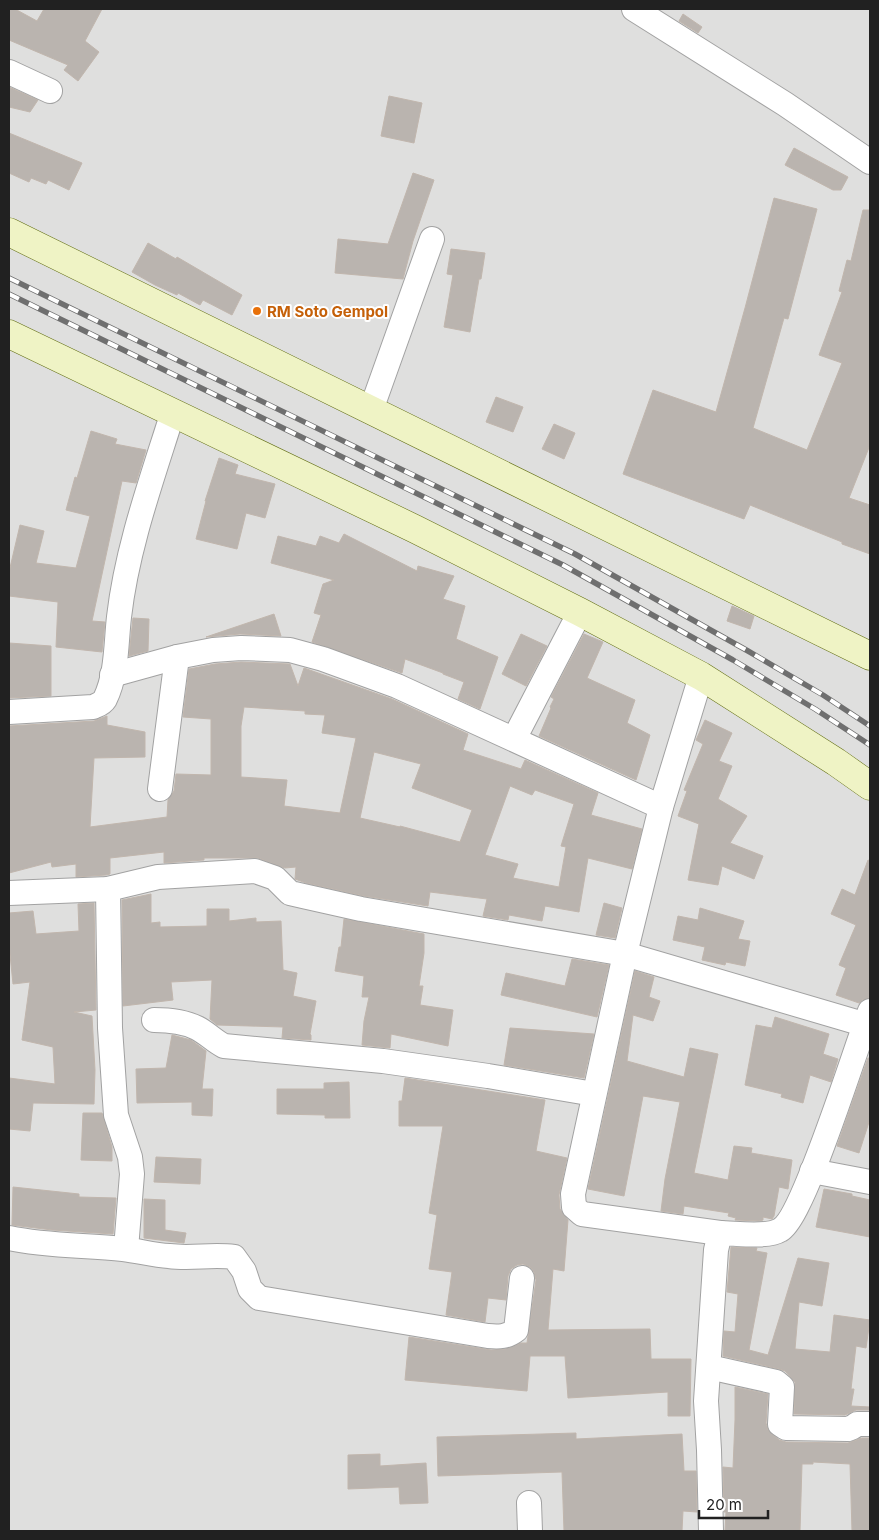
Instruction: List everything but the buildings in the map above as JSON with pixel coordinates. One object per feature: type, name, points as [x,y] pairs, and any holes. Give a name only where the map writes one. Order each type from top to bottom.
[{"type":"main road","points":[[9,232],[870,656]]},
{"type":"main road","points":[[9,334],[406,525],[580,612],[701,676],[836,762],[870,786]]},
{"type":"street","points":[[634,9],[776,99],[870,162]]},
{"type":"street","points":[[9,72],[50,91]]},
{"type":"street","points":[[371,410],[432,239]]},
{"type":"street","points":[[9,712],[92,707],[100,705],[104,700],[112,675],[122,590],[137,530],[173,412]]},
{"type":"street","points":[[514,739],[580,612]]},
{"type":"street","points":[[112,675],[177,657],[213,650],[241,648],[290,650],[323,659],[397,686],[662,807]]},
{"type":"street","points":[[160,790],[177,657]]},
{"type":"street","points":[[9,893],[108,889],[158,877],[255,871],[275,878],[290,893],[352,907],[625,954],[868,1020],[812,1171],[793,1216],[782,1229],[773,1234],[720,1233],[582,1214],[574,1207],[573,1194],[625,954],[662,807],[701,676]]},
{"type":"street","points":[[108,889],[110,1028],[116,1115],[130,1157],[132,1174],[126,1249]]},
{"type":"street","points":[[154,1020],[166,1020],[196,1028],[224,1046],[393,1063],[488,1076],[594,1094]]},
{"type":"street","points":[[812,1171],[870,1182]]},
{"type":"street","points":[[711,1531],[706,1401],[716,1250],[720,1233]]},
{"type":"street","points":[[9,1238],[33,1243],[126,1249],[171,1256],[218,1255],[234,1257],[244,1271],[250,1289],[259,1298],[488,1336],[503,1337],[510,1335],[516,1330],[522,1278]]},
{"type":"street","points":[[709,1366],[780,1384],[782,1388],[780,1424],[782,1427],[793,1429],[848,1428],[858,1424],[870,1424]]},
{"type":"street","points":[[529,1503],[530,1531]]},
{"type":"shaded area","points":[[9,9],[870,9],[870,1531],[9,1531]]},
{"type":"railway","points":[[9,278],[575,554],[748,651],[823,695],[870,726]]},
{"type":"railway","points":[[9,294],[563,565],[733,660],[815,709],[870,745]]},
{"type":"place","name":"RM Soto Gempol","points":[[257,311]]}]
